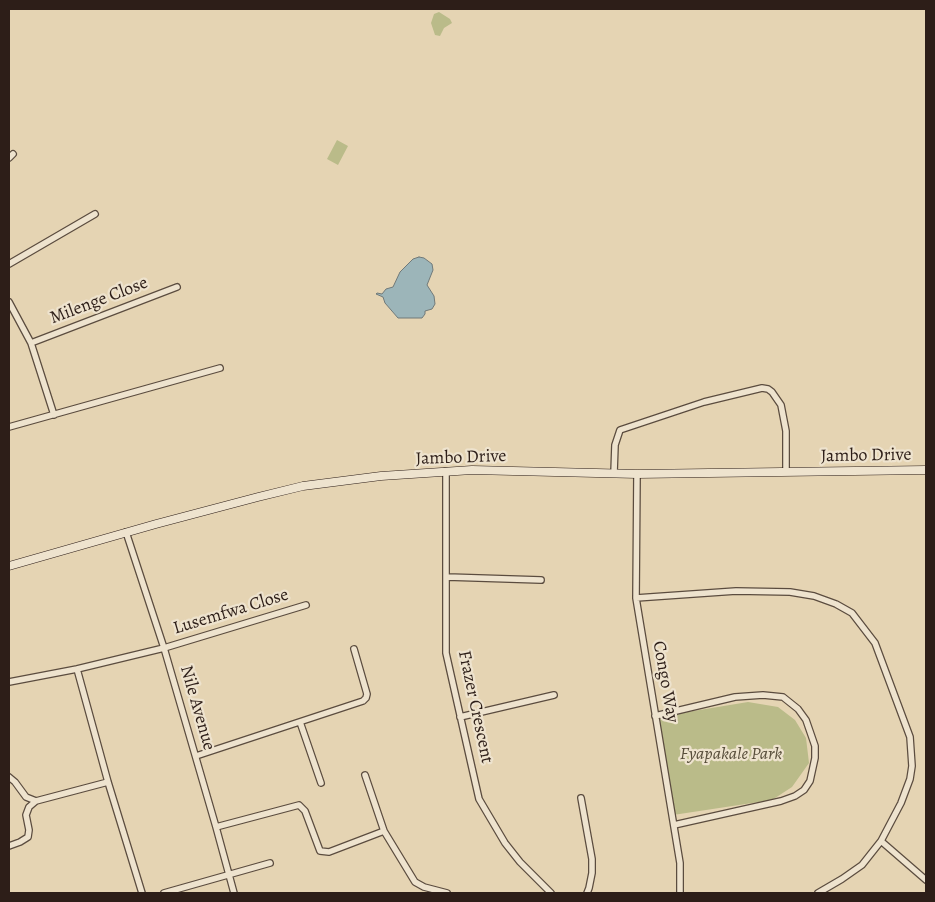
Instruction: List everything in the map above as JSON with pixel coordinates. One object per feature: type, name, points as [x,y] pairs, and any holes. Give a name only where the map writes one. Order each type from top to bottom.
[{"type":"main road","name":"Jambo Drive","points":[[9,566],[126,532],[304,486],[381,476],[446,471],[638,474],[926,470]]},
{"type":"street","points":[[9,264],[96,214]]},
{"type":"street","name":"Milenge Close","points":[[31,342],[177,287]]},
{"type":"street","points":[[9,302],[31,342],[54,415]]},
{"type":"street","points":[[9,427],[220,368]]},
{"type":"street","points":[[614,473],[615,445],[620,430],[704,402],[762,388],[768,388],[781,405],[786,431],[786,472]]},
{"type":"street","name":"Frazer Crescent","points":[[446,471],[446,653],[479,798],[505,843],[520,862],[551,893]]},
{"type":"street","name":"Congo Way","points":[[638,474],[636,598],[680,863],[680,893]]},
{"type":"street","name":"Nile Avenue","points":[[126,532],[164,648],[234,893]]},
{"type":"street","points":[[447,577],[541,580]]},
{"type":"street","points":[[636,598],[736,591],[790,592],[836,604],[852,613],[875,644],[910,737],[912,766],[910,779],[901,804],[880,841],[862,865],[818,893]]},
{"type":"street","name":"Lusemfwa Close","points":[[9,682],[77,669],[164,648],[306,605]]},
{"type":"street","points":[[196,756],[363,701],[366,698],[354,649]]},
{"type":"street","points":[[77,669],[108,782],[142,893]]},
{"type":"street","points":[[460,717],[554,695]]},
{"type":"street","points":[[656,716],[735,698],[763,695],[783,697],[798,708],[806,720],[815,746],[815,758],[810,781],[804,790],[795,796],[782,801],[674,824]]},
{"type":"street","points":[[300,722],[321,783]]},
{"type":"street","points":[[365,775],[384,832],[415,882],[424,887],[448,893]]},
{"type":"street","points":[[9,777],[26,797],[36,801]]},
{"type":"street","points":[[9,846],[28,837],[29,830],[26,815],[36,801],[108,782]]},
{"type":"street","points":[[581,798],[592,859],[592,873],[587,893]]},
{"type":"street","points":[[216,827],[299,806],[305,811],[320,851],[329,852],[384,832]]},
{"type":"street","points":[[880,841],[926,880]]},
{"type":"street","points":[[164,893],[270,863]]},
{"type":"green space","points":[[439,12],[450,19],[452,23],[444,28],[440,36],[435,35],[431,23],[434,14]]},
{"type":"green space","points":[[337,140],[348,146],[338,165],[327,159]]},
{"type":"green space","name":"Fyapakale Park","points":[[748,702],[778,707],[795,720],[806,738],[809,763],[792,787],[772,800],[673,815],[657,717]]},
{"type":"water","points":[[419,257],[432,264],[433,270],[427,285],[434,296],[435,304],[432,309],[425,311],[422,318],[398,318],[385,303],[383,297],[376,294],[382,294],[386,289],[393,287],[400,272],[413,259]]}]
